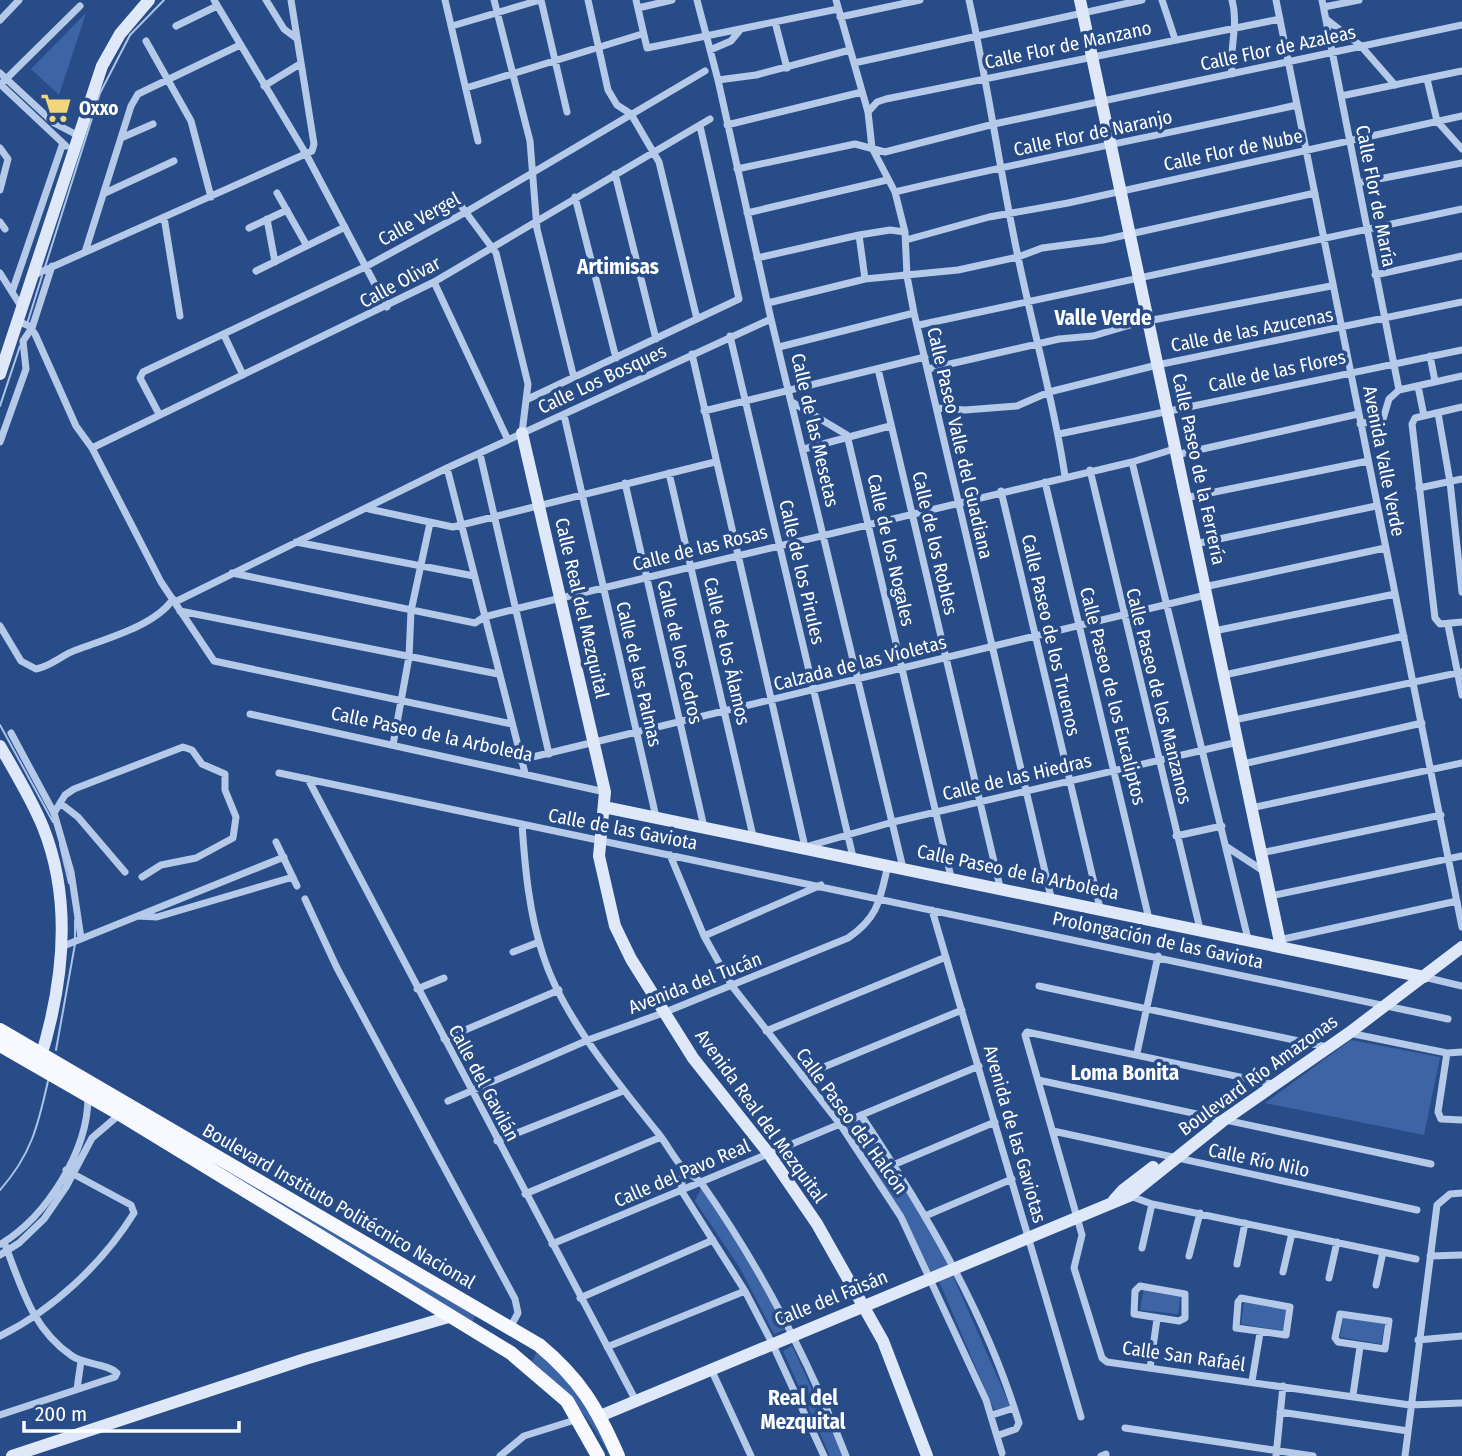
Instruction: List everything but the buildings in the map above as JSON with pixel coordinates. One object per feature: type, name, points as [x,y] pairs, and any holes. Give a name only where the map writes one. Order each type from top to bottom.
[{"type":"main road","name":"Boulevard Instituto Politécnico Nacional","points":[[0,1030],[88,1096],[124,1110],[520,1360],[560,1394],[579,1419],[598,1456]]},
{"type":"main road","name":"Boulevard Instituto Politécnico Nacional","points":[[0,1045],[39,1061],[124,1110],[275,1190],[347,1236],[511,1326],[562,1364],[579,1381],[600,1416],[618,1456]]},
{"type":"main road","points":[[520,1360],[524,1350],[531,1348],[562,1364]]},
{"type":"street","points":[[2,15],[19,0]]},
{"type":"street","points":[[0,442],[26,369],[23,341],[32,275],[79,135],[107,55],[120,34],[149,0]]},
{"type":"street","points":[[266,0],[284,29],[296,38]]},
{"type":"street","points":[[32,275],[312,151],[314,144],[290,0]]},
{"type":"street","points":[[445,0],[478,142]]},
{"type":"street","points":[[494,0],[510,72],[530,141],[536,220],[574,378]]},
{"type":"street","points":[[452,26],[540,0],[567,112]]},
{"type":"street","points":[[588,0],[608,90],[617,105],[631,114],[662,169],[697,319]]},
{"type":"street","points":[[672,0],[637,4],[645,47],[775,22],[920,0]]},
{"type":"street","name":"Calle de las Mesetas","points":[[696,0],[718,80],[771,319],[903,867]]},
{"type":"street","name":"Calle Paseo Valle del Guadiana","points":[[836,0],[868,112],[872,148],[895,191],[905,236],[907,276],[914,313],[919,325],[956,502],[1051,897]]},
{"type":"street","points":[[969,0],[1018,257],[1059,434],[1065,476]]},
{"type":"street","points":[[853,63],[977,36],[1081,6],[1142,0]]},
{"type":"street","points":[[1162,0],[1175,39]]},
{"type":"street","points":[[1232,0],[1236,27],[1230,52],[1232,74]]},
{"type":"street","name":"Avenida Valle Verde","points":[[1276,0],[1331,286],[1462,927]]},
{"type":"street","points":[[1323,4],[1359,0]]},
{"type":"street","points":[[176,26],[216,3],[306,154],[387,307]]},
{"type":"street","name":"Calle Flor de María","points":[[1323,4],[1399,390]]},
{"type":"street","points":[[2,83],[80,6]]},
{"type":"street","name":"Calle Paseo de la Ferrería","points":[[1081,6],[1280,943]]},
{"type":"street","points":[[1325,18],[1361,46],[1395,85]]},
{"type":"street","name":"Calle Flor de Manzano","points":[[868,112],[877,102],[886,99],[1091,55],[1280,19]]},
{"type":"street","points":[[775,22],[787,68]]},
{"type":"street","name":"Calle Flor de Azaleas","points":[[737,169],[855,144],[885,152],[994,124],[1462,25]]},
{"type":"street","points":[[710,50],[731,41],[741,30]]},
{"type":"street","points":[[466,88],[510,72],[642,34]]},
{"type":"street","points":[[146,41],[194,128],[211,197]]},
{"type":"street","points":[[85,252],[121,138],[138,94],[240,45]]},
{"type":"street","points":[[718,80],[787,68],[850,50]]},
{"type":"street","points":[[264,86],[300,64]]},
{"type":"street","name":"Calle Vergel","points":[[159,414],[140,376],[367,266],[466,212],[705,71]]},
{"type":"street","points":[[1341,96],[1462,71]]},
{"type":"street","points":[[0,72],[2,83],[73,154]]},
{"type":"street","points":[[1427,79],[1437,121],[1462,149]]},
{"type":"street","points":[[2,83],[54,123],[79,135]]},
{"type":"street","points":[[727,125],[862,92]]},
{"type":"street","name":"Calle Flor de Naranjo","points":[[895,191],[1297,105]]},
{"type":"street","name":"Calle Flor de Nube","points":[[757,258],[859,234],[890,230],[905,236],[1462,116]]},
{"type":"street","name":"Calle Olivar","points":[[92,448],[434,282],[710,119]]},
{"type":"street","points":[[121,138],[153,124]]},
{"type":"street","points":[[528,399],[739,299],[700,126]]},
{"type":"street","points":[[12,292],[63,143]]},
{"type":"street","points":[[0,148],[8,159],[0,190]]},
{"type":"street","points":[[104,193],[174,161]]},
{"type":"street","points":[[1358,184],[1462,163]]},
{"type":"street","points":[[615,174],[656,340]]},
{"type":"street","points":[[747,213],[887,180]]},
{"type":"street","points":[[277,193],[307,246]]},
{"type":"street","points":[[768,303],[865,279],[958,270],[1018,257],[1042,248],[1103,240],[1129,232],[1315,193]]},
{"type":"street","points":[[453,195],[492,247],[528,384],[522,433]]},
{"type":"street","points":[[575,197],[616,358]]},
{"type":"street","points":[[919,325],[1462,209]]},
{"type":"street","points":[[250,228],[287,210]]},
{"type":"street","points":[[164,217],[180,316]]},
{"type":"street","points":[[267,219],[275,261]]},
{"type":"street","points":[[256,271],[345,227]]},
{"type":"street","points":[[859,234],[865,279]]},
{"type":"street","points":[[1375,275],[1462,256]]},
{"type":"street","points":[[0,374],[52,266]]},
{"type":"street","points":[[0,273],[12,292],[76,426],[92,448],[174,601],[214,661],[512,724]]},
{"type":"street","points":[[434,282],[508,440]]},
{"type":"street","points":[[928,369],[1093,336],[1148,321],[1331,286]]},
{"type":"street","name":"Calle de las Azucenas","points":[[937,408],[997,409],[1017,406],[1049,392],[1157,365],[1462,302]]},
{"type":"street","points":[[779,347],[914,313]]},
{"type":"street","name":"Calle Los Bosques","points":[[0,626],[21,661],[36,670],[73,650],[103,642],[151,619],[174,601],[447,468],[771,319]]},
{"type":"street","points":[[224,335],[243,375]]},
{"type":"street","name":"Calle de los Pirules","points":[[730,336],[853,857]]},
{"type":"street","name":"Calle de las Flores","points":[[1059,434],[1462,350]]},
{"type":"street","points":[[692,354],[805,847]]},
{"type":"street","points":[[1430,356],[1435,381]]},
{"type":"street","points":[[704,411],[925,358]]},
{"type":"street","name":"Calle de los Robles","points":[[878,369],[1000,887]]},
{"type":"street","points":[[1360,424],[1383,419],[1389,398],[1399,390],[1462,376]]},
{"type":"street","points":[[1418,386],[1424,416]]},
{"type":"street","points":[[792,402],[848,435]]},
{"type":"street","points":[[1462,407],[1413,420],[1437,623],[1448,625],[1462,622]]},
{"type":"street","points":[[1438,413],[1450,482],[1462,592]]},
{"type":"street","name":"Calle de las Rosas","points":[[232,573],[470,623],[515,609],[1090,470],[1359,414]]},
{"type":"street","name":"Calle de las Palmas","points":[[564,415],[656,817]]},
{"type":"street","points":[[804,449],[848,435],[890,426]]},
{"type":"street","name":"Calle Real del Mezquital","points":[[522,433],[605,792]]},
{"type":"street","name":"Calle de los Nogales","points":[[848,435],[951,877]]},
{"type":"street","points":[[480,454],[549,754]]},
{"type":"street","points":[[1185,498],[1368,461]]},
{"type":"street","points":[[368,508],[430,523],[460,525],[715,462]]},
{"type":"street","points":[[1132,462],[1248,939]]},
{"type":"street","points":[[447,468],[525,773]]},
{"type":"street","name":"Calle Paseo de los Manzanos","points":[[1090,470],[1200,929]]},
{"type":"street","name":"Calle de los Álamos","points":[[669,473],[753,836]]},
{"type":"street","points":[[1419,488],[1462,479]]},
{"type":"street","name":"Calle Paseo de los Eucaliptos","points":[[1045,482],[1116,769],[1149,919]]},
{"type":"street","name":"Calle de los Cedros","points":[[625,484],[704,827]]},
{"type":"street","name":"Calle Paseo de los Truenos","points":[[1001,491],[1100,908]]},
{"type":"street","points":[[1195,544],[1376,506]]},
{"type":"street","points":[[393,745],[409,657],[411,611],[430,523]]},
{"type":"street","points":[[295,542],[474,576]]},
{"type":"street","name":"Calzada de las Violetas","points":[[520,760],[1167,605],[1205,591],[1385,548]]},
{"type":"street","points":[[1214,631],[1395,594]]},
{"type":"street","points":[[180,611],[499,674]]},
{"type":"street","points":[[1448,625],[1462,695]]},
{"type":"street","points":[[1224,675],[1404,636]]},
{"type":"street","points":[[1234,720],[1459,673]]},
{"type":"street","name":"Calle Paseo de la Arboleda","points":[[250,714],[605,792]]},
{"type":"street","points":[[1243,764],[1422,723]]},
{"type":"street","points":[[11,733],[54,813],[71,872],[73,942],[39,1061]]},
{"type":"street","name":"Calle de las Hiedras","points":[[805,847],[893,822],[1238,742]]},
{"type":"street","points":[[0,746],[31,800],[47,839],[73,942]]},
{"type":"street","points":[[54,813],[74,789],[114,776],[183,747],[192,750],[202,764],[222,771],[226,777],[226,794],[236,817],[233,838],[196,858],[160,865],[142,877]]},
{"type":"street","points":[[1251,808],[1462,763]]},
{"type":"street","name":"Calle de las Gaviota","points":[[279,773],[932,910]]},
{"type":"street","name":"Calle del Gavilán","points":[[308,779],[636,1401]]},
{"type":"street","name":"Avenida Real del Mezquital","points":[[605,792],[599,839],[603,883],[615,926],[663,1013],[693,1059],[769,1154],[817,1224],[888,1353],[928,1456]]},
{"type":"street","points":[[60,803],[78,817],[125,872]]},
{"type":"street","name":"Calle Paseo de la Arboleda","points":[[604,807],[1248,939],[1280,943],[1419,976]]},
{"type":"street","points":[[1261,853],[1441,815]]},
{"type":"street","points":[[522,824],[527,882],[538,942],[559,990],[588,1040],[623,1091],[661,1136],[684,1169],[700,1181],[793,1335],[846,1456]]},
{"type":"street","points":[[1176,836],[1222,825]]},
{"type":"street","points":[[276,842],[297,886]]},
{"type":"street","points":[[1227,847],[1266,872]]},
{"type":"street","name":"Calle Paseo del Halcón","points":[[670,855],[704,936],[732,986],[840,1124],[901,1217],[992,1415],[1002,1453]]},
{"type":"street","points":[[1270,896],[1462,856]]},
{"type":"street","points":[[73,942],[284,857]]},
{"type":"street","name":"Avenida del Tucán","points":[[448,1101],[588,1040],[732,986],[848,938],[870,921],[880,898],[888,864]]},
{"type":"street","points":[[137,916],[157,917],[293,877]]},
{"type":"street","points":[[704,936],[822,885]]},
{"type":"street","points":[[306,899],[337,968],[515,1299],[518,1313],[511,1326]]},
{"type":"street","points":[[1280,943],[1457,901]]},
{"type":"street","name":"Prolongación de las Gaviota","points":[[932,910],[1448,1018]]},
{"type":"street","name":"Avenida de las Gaviotas","points":[[932,910],[1081,1417]]},
{"type":"street","points":[[1419,976],[1462,940]]},
{"type":"street","points":[[513,952],[538,942]]},
{"type":"street","points":[[1419,976],[1462,947]]},
{"type":"street","points":[[1158,956],[1137,1053],[1272,1083]]},
{"type":"street","points":[[766,1031],[946,957]]},
{"type":"street","points":[[1419,976],[1462,986]]},
{"type":"street","name":"Boulevard Río Amazonas","points":[[1077,1216],[1114,1201],[1126,1193],[1219,1119],[1419,976]]},
{"type":"street","points":[[417,989],[444,978]]},
{"type":"street","points":[[1040,986],[1323,1046]]},
{"type":"street","points":[[444,1039],[559,990]]},
{"type":"street","name":"Boulevard Río Amazonas","points":[[1323,1046],[1349,1032],[1382,1004]]},
{"type":"street","points":[[802,1076],[962,1010]]},
{"type":"street","name":"Calle San Rafaél","points":[[1137,1053],[1027,1032],[1025,1035],[1077,1216],[1082,1240],[1074,1269],[1099,1352],[1107,1362],[1410,1405],[1462,1403]]},
{"type":"street","points":[[1349,1032],[1447,1053],[1462,1052]]},
{"type":"street","points":[[1447,1053],[1438,1112],[1441,1119],[1462,1120]]},
{"type":"street","name":"Calle del Pavo Real","points":[[552,1244],[979,1066]]},
{"type":"street","points":[[1038,1080],[1431,1164]]},
{"type":"street","points":[[497,1141],[623,1091]]},
{"type":"street","points":[[0,1255],[44,1219],[74,1174],[82,1147],[88,1096]]},
{"type":"street","points":[[0,1415],[115,1377],[117,1373],[81,1361],[57,1344],[35,1318],[21,1291],[8,1250],[2,1243],[38,1211],[82,1147],[124,1110]]},
{"type":"street","name":"Calle Paseo del Halcón","points":[[861,1115],[925,1216],[953,1268],[988,1342],[1014,1408]]},
{"type":"street","points":[[893,1165],[995,1122]]},
{"type":"street","points":[[85,1123],[98,1132]]},
{"type":"street","name":"Calle Río Nilo","points":[[1053,1131],[1418,1210]]},
{"type":"street","points":[[525,1194],[661,1136]]},
{"type":"street","points":[[684,1169],[681,1190],[745,1291],[824,1456]]},
{"type":"street","points":[[0,1336],[35,1318],[79,1280],[134,1213],[131,1205],[66,1170]]},
{"type":"street","points":[[925,1216],[1012,1179]]},
{"type":"street","points":[[1126,1193],[1152,1204],[1416,1259]]},
{"type":"street","points":[[1405,1456],[1437,1205],[1450,1194],[1462,1193]]},
{"type":"street","points":[[1142,1248],[1152,1204]]},
{"type":"street","points":[[1189,1256],[1199,1213]]},
{"type":"street","name":"Calle del Faisán","points":[[600,1416],[1077,1216]]},
{"type":"street","points":[[1237,1264],[1245,1223]]},
{"type":"street","points":[[1283,1272],[1292,1233]]},
{"type":"street","points":[[580,1298],[713,1240]]},
{"type":"street","points":[[1329,1278],[1337,1242]]},
{"type":"street","points":[[1376,1285],[1383,1252]]},
{"type":"street","points":[[1430,1256],[1462,1255]]},
{"type":"street","points":[[1136,1288],[1181,1292],[1187,1296],[1182,1320],[1157,1319],[1134,1314],[1136,1288]]},
{"type":"street","points":[[607,1348],[745,1291]]},
{"type":"street","points":[[1239,1300],[1290,1307],[1286,1335],[1260,1333],[1236,1328],[1239,1300]]},
{"type":"street","points":[[1340,1314],[1389,1321],[1385,1349],[1360,1347],[1336,1340],[1340,1314]]},
{"type":"street","points":[[12,1456],[305,1359],[452,1316]]},
{"type":"street","points":[[1150,1368],[1157,1319]]},
{"type":"street","points":[[1252,1381],[1260,1333]]},
{"type":"street","points":[[1418,1340],[1462,1336]]},
{"type":"street","points":[[1353,1395],[1360,1347]]},
{"type":"street","points":[[77,1389],[81,1361]]},
{"type":"street","points":[[711,1369],[751,1456]]},
{"type":"street","points":[[1276,1453],[1283,1386]]},
{"type":"street","points":[[992,1415],[1014,1408],[1018,1426],[999,1435]]},
{"type":"street","points":[[1280,1412],[1408,1432]]},
{"type":"street","points":[[500,1456],[524,1436],[579,1419]]},
{"type":"street","points":[[1125,1428],[1276,1453],[1313,1456]]},
{"type":"shaded area","points":[[86,13],[59,95],[31,69]]},
{"type":"shaded area","points":[[1351,1040],[1440,1057],[1424,1135],[1265,1103]]},
{"type":"shaded area","points":[[140,1114],[476,1314],[472,1322],[137,1120]]},
{"type":"shaded area","points":[[862,1116],[953,1268],[931,1278],[892,1199],[840,1124]]},
{"type":"shaded area","points":[[701,1188],[750,1261],[786,1329],[774,1334],[740,1268],[695,1201]]},
{"type":"shaded area","points":[[953,1276],[1010,1406],[994,1410],[939,1281]]},
{"type":"shaded area","points":[[1144,1288],[1181,1293],[1178,1314],[1140,1310]]},
{"type":"shaded area","points":[[1244,1302],[1286,1309],[1283,1331],[1241,1324]]},
{"type":"shaded area","points":[[1344,1314],[1385,1321],[1381,1344],[1340,1337]]},
{"type":"shaded area","points":[[792,1346],[843,1456],[830,1456],[783,1351]]},
{"type":"shaded area","points":[[537,1352],[570,1374],[618,1456],[610,1456],[576,1405],[532,1361]]},
{"type":"waterway","points":[[45,267],[100,93],[130,35],[164,0]]},
{"type":"waterway","points":[[27,324],[42,276]]},
{"type":"waterway","points":[[0,406],[20,346]]},
{"type":"waterway","points":[[0,725],[53,822]]},
{"type":"waterway","points":[[60,845],[69,883]]},
{"type":"waterway","points":[[75,920],[75,938]]},
{"type":"waterway","points":[[56,1050],[75,944]]},
{"type":"waterway","points":[[0,1190],[19,1165],[32,1139],[48,1081]]},
{"type":"place","name":"Oxxo","points":[[56,108]]},
{"type":"district","name":"Artimisas","points":[[618,267]]},
{"type":"district","name":"Valle Verde","points":[[1103,318]]},
{"type":"district","name":"Loma Bonita","points":[[1125,1073]]},
{"type":"district","name":"Real del Mezquital","points":[[803,1410]]}]
